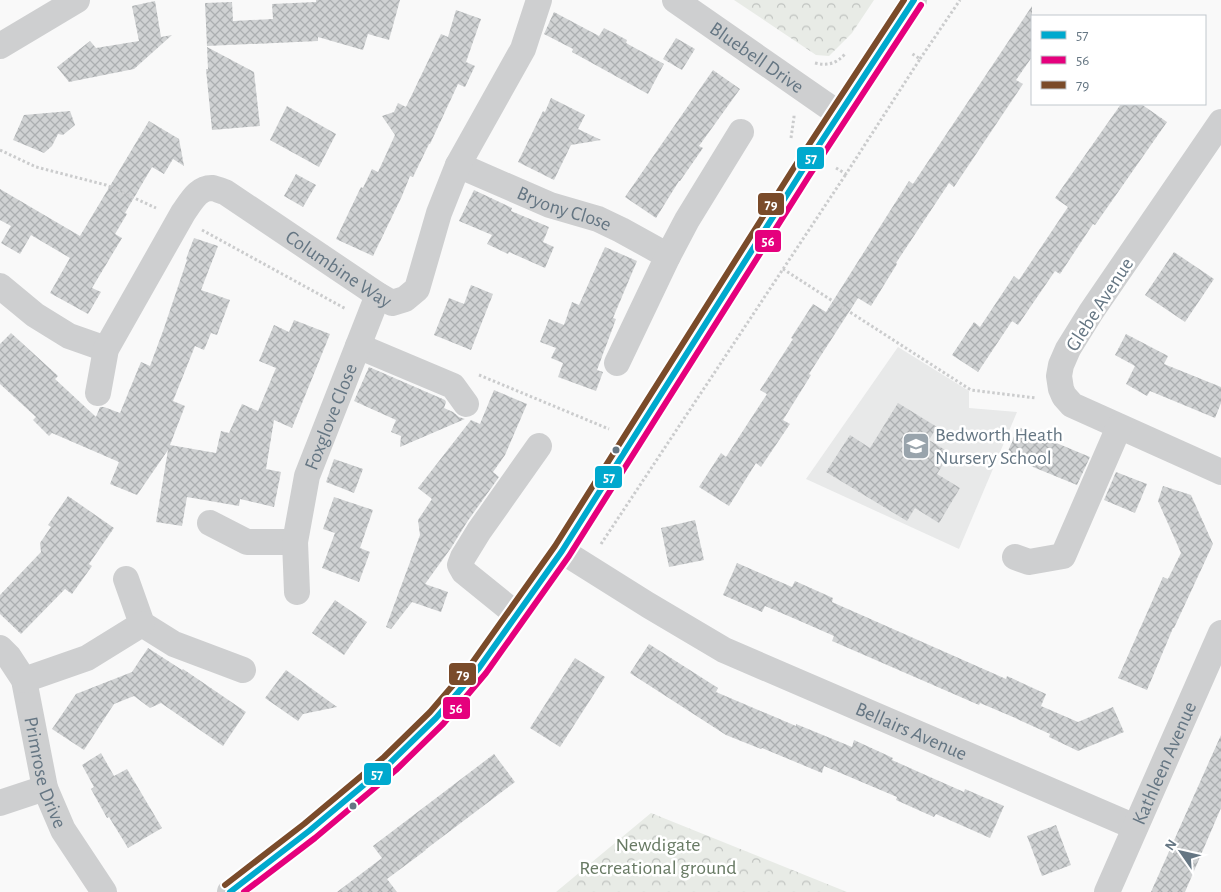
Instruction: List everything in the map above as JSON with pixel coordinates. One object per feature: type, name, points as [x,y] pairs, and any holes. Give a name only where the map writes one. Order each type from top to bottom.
[{"type":"street","points":[[0,46],[77,0]]},
{"type":"street","name":"Columbine Way","points":[[98,393],[106,349],[180,218],[195,196],[202,191],[212,188],[225,192],[392,303],[406,299],[417,289],[438,213],[458,165],[523,49],[539,0]]},
{"type":"street","name":"Bluebell Drive","points":[[675,0],[839,114]]},
{"type":"street","points":[[230,892],[309,831],[390,763],[436,718],[479,668],[562,551],[839,114],[914,0]]},
{"type":"street","name":"Glebe Avenue","points":[[1061,389],[1059,376],[1061,365],[1068,349],[1091,312],[1221,122]]},
{"type":"street","points":[[617,364],[687,220],[741,132]]},
{"type":"street","name":"Bryony Close","points":[[458,165],[550,206],[598,219],[668,256]]},
{"type":"street","points":[[0,286],[35,315],[69,336],[106,349]]},
{"type":"street","name":"Foxglove Close","points":[[296,592],[295,542],[307,476],[378,295]]},
{"type":"street","points":[[358,346],[453,386],[466,404]]},
{"type":"street","points":[[1061,389],[1072,405],[1221,472]]},
{"type":"street","points":[[1015,557],[1028,562],[1070,562],[1119,427]]},
{"type":"street","points":[[517,615],[464,572],[460,565],[479,530],[539,446]]},
{"type":"street","points":[[210,523],[247,542],[295,542]]},
{"type":"street","name":"Bellairs Avenue","points":[[562,551],[724,650],[1135,826]]},
{"type":"street","points":[[126,579],[142,624],[174,644],[243,670]]},
{"type":"street","points":[[24,680],[87,658],[142,624]]},
{"type":"street","name":"Kathleen Avenue","points":[[1107,892],[1221,633]]},
{"type":"street","name":"Primrose Drive","points":[[0,648],[9,657],[24,680],[45,788],[63,830],[104,892]]},
{"type":"street","points":[[0,803],[45,788]]},
{"type":"path","points":[[920,59],[960,0]]},
{"type":"path","points":[[0,150],[36,167],[106,185],[180,218],[368,321]]},
{"type":"path","points":[[586,566],[846,174]]},
{"type":"path","points":[[783,269],[971,390],[1035,398],[1061,389]]},
{"type":"path","points":[[477,374],[633,439]]},
{"type":"shaded area","name":"Bedworth Heath Nursery School","points":[[898,347],[969,391],[969,408],[1017,412],[959,549],[806,479]]},
{"type":"green space","points":[[734,0],[874,0],[852,33],[829,56],[816,55]]},
{"type":"green space","name":"Newdigate Recreational ground","points":[[651,813],[847,892],[556,892]]},
{"type":"building","points":[[316,0],[400,0],[389,40],[368,34],[363,50],[318,37],[318,41],[207,46],[205,3],[232,2],[233,21],[273,19],[272,4],[316,2]]},
{"type":"building","points":[[155,1],[161,37],[172,35],[134,69],[69,82],[57,67],[90,41],[96,48],[139,41],[132,6]]},
{"type":"building","points":[[1032,6],[1031,58],[1016,80],[1023,84],[954,187],[949,183],[896,263],[871,306],[858,298],[809,374],[811,375],[783,420],[790,424],[761,467],[756,463],[729,506],[699,487],[721,453],[726,457],[767,394],[760,390],[813,304],[826,312],[909,181],[913,184]]},
{"type":"building","points":[[456,10],[481,19],[466,62],[475,66],[465,87],[458,84],[413,177],[410,176],[373,256],[336,239],[361,187],[363,188],[372,169],[378,172],[395,135],[382,116],[394,112],[398,103],[406,107],[441,34],[448,37]]},
{"type":"building","points":[[554,12],[599,36],[604,28],[627,40],[626,43],[664,64],[648,94],[572,52],[573,49],[544,34]]},
{"type":"building","points":[[676,38],[695,49],[682,70],[663,59]]},
{"type":"building","points":[[207,47],[254,72],[260,126],[212,130],[206,69],[208,69]]},
{"type":"building","points":[[713,70],[740,89],[699,146],[703,148],[679,181],[656,218],[625,197]]},
{"type":"building","points":[[551,98],[585,115],[578,129],[601,140],[571,145],[554,180],[518,162]]},
{"type":"building","points":[[1120,105],[1142,105],[1167,122],[1095,225],[1093,224],[1060,274],[1055,271],[1018,325],[1012,321],[978,372],[952,355],[974,322],[980,327],[1014,276],[1019,280],[1068,207],[1055,198]]},
{"type":"building","points":[[287,106],[336,134],[319,167],[270,140]]},
{"type":"building","points":[[70,111],[75,125],[63,135],[58,134],[52,146],[44,153],[13,140],[24,115]]},
{"type":"building","points":[[149,121],[179,139],[184,166],[173,159],[164,174],[152,167],[115,234],[122,238],[92,288],[101,292],[88,314],[50,293],[70,258],[31,235],[20,254],[1,243],[11,226],[0,220],[0,189],[80,236]]},
{"type":"building","points":[[296,174],[316,185],[303,207],[284,196]]},
{"type":"building","points":[[474,190],[512,208],[511,211],[549,227],[543,242],[554,247],[545,268],[487,244],[492,235],[459,221]]},
{"type":"building","points":[[194,238],[218,246],[201,290],[230,300],[217,335],[211,333],[204,350],[195,346],[173,401],[185,406],[170,445],[216,453],[221,431],[229,433],[242,404],[258,411],[276,368],[259,361],[274,325],[289,332],[294,320],[330,334],[292,428],[274,420],[266,469],[281,472],[274,507],[240,499],[239,506],[187,497],[182,526],[156,522],[168,450],[137,495],[110,484],[119,462],[52,433],[49,436],[33,420],[36,417],[0,384],[0,344],[11,333],[58,376],[55,379],[96,417],[100,407],[120,413],[141,362],[150,366]]},
{"type":"building","points":[[605,247],[637,261],[613,318],[616,319],[597,370],[603,372],[596,391],[558,377],[563,363],[551,358],[556,348],[540,342],[549,319],[564,325],[572,302],[579,305]]},
{"type":"building","points":[[1174,252],[1214,279],[1185,322],[1145,295]]},
{"type":"building","points":[[471,285],[493,294],[471,350],[434,335],[449,298],[464,304]]},
{"type":"building","points":[[1126,334],[1168,356],[1164,364],[1221,387],[1221,403],[1215,418],[1150,391],[1147,396],[1126,384],[1135,366],[1115,355]]},
{"type":"building","points":[[369,367],[445,400],[444,408],[465,419],[400,447],[401,436],[391,432],[396,420],[354,401]]},
{"type":"building","points":[[494,390],[527,404],[505,455],[493,472],[499,477],[425,584],[448,592],[441,612],[412,602],[391,629],[386,627],[420,535],[418,520],[432,499],[418,488],[471,420],[480,424]]},
{"type":"building","points":[[898,403],[937,427],[929,440],[950,453],[937,474],[960,488],[939,523],[915,508],[907,521],[826,472],[850,435],[870,448]]},
{"type":"building","points":[[1018,427],[1090,457],[1077,485],[1006,456]]},
{"type":"building","points":[[334,459],[363,469],[354,493],[326,482]]},
{"type":"building","points":[[1116,472],[1147,484],[1135,513],[1104,500]]},
{"type":"building","points":[[1163,486],[1191,495],[1213,544],[1173,628],[1147,690],[1118,678],[1163,577],[1168,579],[1181,553],[1158,501]]},
{"type":"building","points":[[68,496],[114,528],[89,564],[92,566],[72,594],[65,589],[21,634],[0,614],[0,595],[41,552],[40,543],[51,527],[48,525]]},
{"type":"building","points":[[334,497],[373,510],[360,548],[370,552],[359,582],[322,568],[335,533],[323,529]]},
{"type":"building","points":[[695,520],[704,560],[669,567],[661,528]]},
{"type":"building","points":[[737,563],[792,587],[795,581],[833,598],[832,602],[1006,679],[1007,676],[1046,694],[1041,706],[1078,722],[1113,707],[1124,732],[1078,751],[1049,737],[1050,734],[1013,717],[980,703],[979,705],[832,641],[834,636],[800,621],[765,606],[762,612],[723,595]]},
{"type":"building","points":[[335,600],[367,622],[344,655],[312,633]]},
{"type":"building","points":[[649,644],[718,688],[716,692],[796,726],[796,724],[852,747],[854,740],[893,758],[892,760],[964,792],[965,789],[1004,806],[990,838],[936,814],[934,817],[896,800],[897,797],[824,766],[822,773],[726,735],[630,673]]},
{"type":"building","points":[[148,648],[183,669],[246,712],[223,746],[161,703],[150,708],[134,696],[114,704],[84,750],[52,729],[76,694],[132,672]]},
{"type":"building","points":[[575,658],[605,677],[560,747],[530,728]]},
{"type":"building","points":[[286,670],[337,707],[303,714],[298,721],[265,698]]},
{"type":"building","points":[[1221,735],[1221,808],[1185,892],[1151,892]]},
{"type":"building","points":[[101,753],[114,776],[127,769],[162,828],[128,848],[109,817],[107,818],[91,789],[94,787],[82,765]]},
{"type":"building","points":[[494,754],[515,782],[387,879],[397,892],[337,892],[382,858],[373,846]]},
{"type":"building","points":[[1056,825],[1071,865],[1042,876],[1027,836]]},
{"type":"transit line","name":"79","points":[[225,885],[304,824],[384,757],[430,712],[472,663],[555,546],[795,166],[904,0]]},
{"type":"transit line","name":"57","points":[[230,892],[309,831],[390,763],[436,718],[479,668],[562,551],[802,171],[914,0]]},
{"type":"transit line","name":"56","points":[[244,892],[315,838],[396,770],[443,724],[486,673],[569,556],[809,176],[921,5]]},
{"type":"place","name":"Bedworth Heath Nursery School","points":[[916,446]]}]
